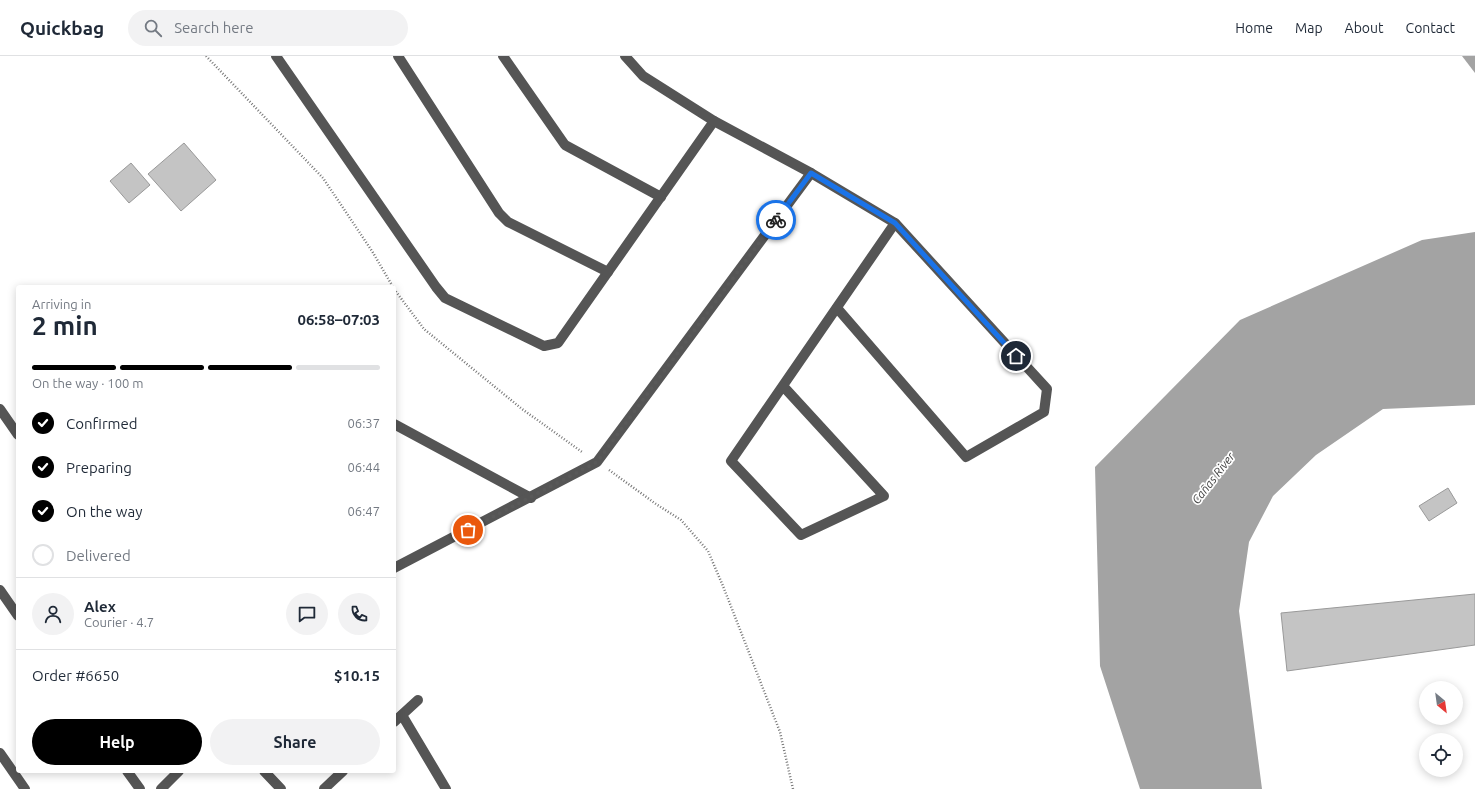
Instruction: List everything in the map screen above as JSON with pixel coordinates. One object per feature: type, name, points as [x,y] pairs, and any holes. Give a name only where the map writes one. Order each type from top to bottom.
[{"type":"street","points":[[276,56],[436,288],[445,298],[544,346],[558,343],[714,121]]},
{"type":"street","points":[[398,56],[499,213],[508,222],[608,272]]},
{"type":"street","points":[[503,56],[564,145],[661,197]]},
{"type":"street","points":[[625,56],[643,76],[714,121],[811,173],[895,223],[1047,389],[1044,412],[966,457],[837,308]]},
{"type":"street","points":[[396,567],[531,498],[597,462],[811,173]]},
{"type":"street","points":[[783,386],[884,496],[801,535],[731,461],[895,223]]},
{"type":"street","points":[[0,409],[16,432]]},
{"type":"street","points":[[396,425],[531,498]]},
{"type":"street","points":[[0,590],[16,613]]},
{"type":"street","points":[[396,720],[418,700]]},
{"type":"street","points":[[402,715],[446,789]]},
{"type":"street","points":[[0,753],[24,789]]},
{"type":"street","points":[[128,773],[140,789]]},
{"type":"street","points":[[161,789],[177,773]]},
{"type":"street","points":[[266,773],[281,789]]},
{"type":"street","points":[[324,789],[341,773]]},
{"type":"path","points":[[206,56],[323,178],[372,251],[391,285]]},
{"type":"path","points":[[396,293],[429,334],[522,409],[681,520],[708,551],[780,732],[793,789]]},
{"type":"water","points":[[1462,56],[1475,56],[1475,73]]},
{"type":"water","name":"Cañas River","points":[[1475,232],[1475,405],[1383,409],[1316,455],[1273,496],[1249,542],[1239,611],[1262,789],[1140,789],[1100,666],[1095,467],[1240,320],[1422,240]]},
{"type":"building","points":[[184,143],[216,180],[181,211],[148,174]]},
{"type":"building","points":[[131,163],[150,185],[129,203],[110,181]]},
{"type":"building","points":[[1448,488],[1457,503],[1429,521],[1419,506]]},
{"type":"building","points":[[1475,594],[1475,645],[1287,671],[1281,613]]},
{"type":"way so far","points":[[468,530],[597,462],[776,220]]},
{"type":"route","points":[[776,220],[811,173],[895,223],[1016,356]]}]
